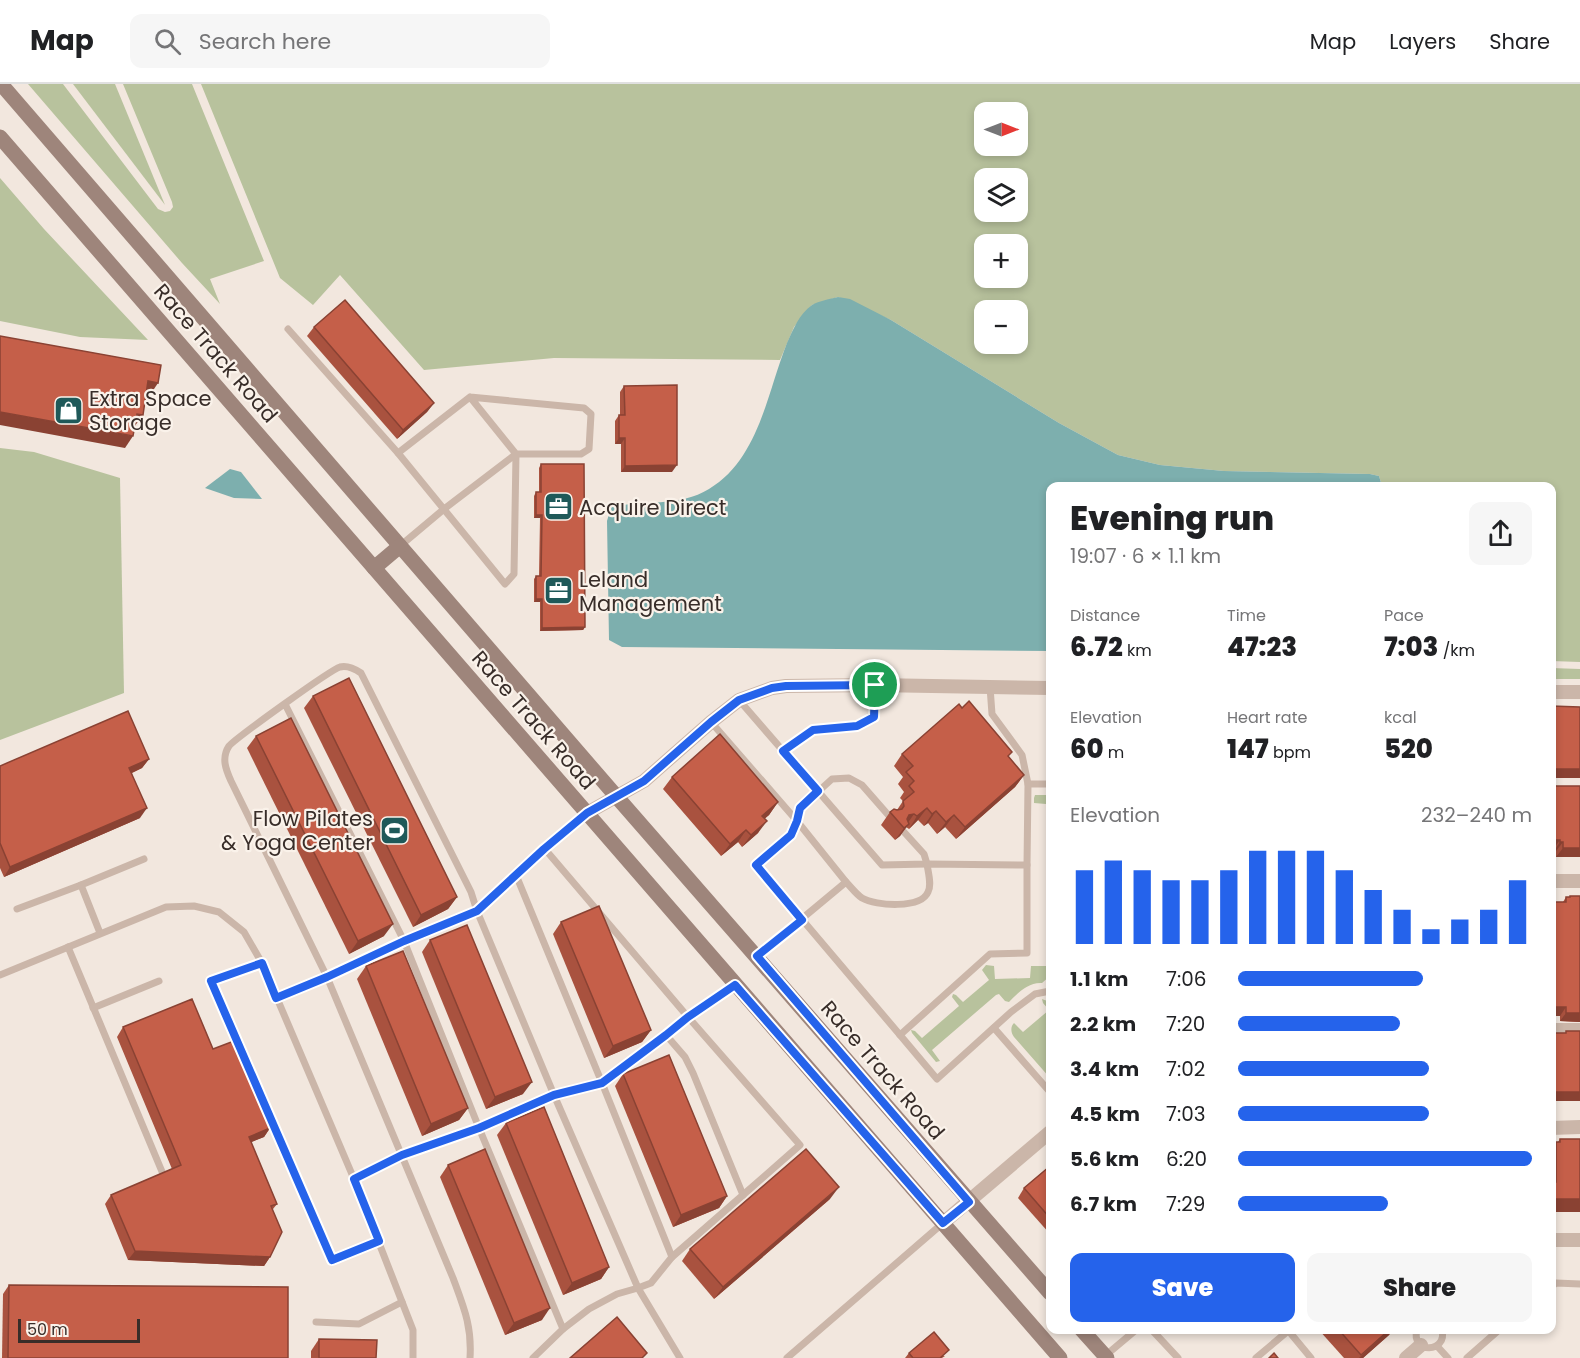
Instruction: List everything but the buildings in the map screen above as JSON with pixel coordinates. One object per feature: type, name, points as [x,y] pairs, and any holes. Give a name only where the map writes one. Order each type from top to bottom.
[{"type":"main road","name":"Race Track Road","points":[[1,84],[616,796],[1046,1289]]},
{"type":"main road","name":"Race Track Road","points":[[0,137],[1060,1358]]},
{"type":"main road","points":[[374,568],[400,546]]},
{"type":"main road","points":[[1085,1334],[1106,1357]]},
{"type":"street","points":[[587,813],[644,781],[739,700],[766,689],[786,686],[875,685],[1046,688]]},
{"type":"street","points":[[1556,692],[1580,692]]},
{"type":"street","points":[[1556,881],[1580,881]]},
{"type":"street","points":[[1556,1030],[1580,1030]]},
{"type":"street","points":[[1556,1128],[1580,1127]]},
{"type":"street","points":[[943,1223],[1046,1135]]},
{"type":"street","points":[[1556,1240],[1580,1240]]},
{"type":"street","points":[[1406,1358],[1421,1345]]},
{"type":"lane","points":[[288,329],[398,453],[505,584],[514,574],[516,454],[470,397]]},
{"type":"lane","points":[[398,453],[470,397],[584,408],[591,414],[589,449],[581,454],[516,454],[400,546]]},
{"type":"lane","points":[[470,1358],[471,1340],[466,1315],[402,1155],[327,977],[226,770],[224,758],[229,746],[329,672],[340,667],[352,668],[361,674],[471,892],[554,1095],[638,1288],[680,1358]]},
{"type":"lane","points":[[783,751],[813,730],[857,726],[874,717],[875,685]]},
{"type":"lane","points":[[900,1035],[990,954],[1027,953],[1028,784],[1022,755],[992,714],[990,686]]},
{"type":"lane","points":[[739,700],[882,865],[1027,865]]},
{"type":"lane","points":[[285,704],[404,941],[563,1329]]},
{"type":"lane","points":[[711,722],[797,821],[846,882],[857,894],[870,902],[912,903],[922,900],[929,892],[924,854],[904,832]]},
{"type":"lane","points":[[890,817],[862,785],[849,778],[832,779],[800,808],[791,835],[756,865],[937,1079],[1011,1012],[1035,994],[1046,992]]},
{"type":"lane","points":[[1028,784],[1046,784]]},
{"type":"lane","points":[[276,998],[477,911],[587,813]]},
{"type":"lane","points":[[533,1358],[563,1329],[589,1309],[617,1294],[651,1283],[672,1257],[800,1145],[544,849]]},
{"type":"lane","points":[[17,909],[144,858]]},
{"type":"lane","points":[[516,875],[672,1257]]},
{"type":"lane","points":[[757,956],[846,882]]},
{"type":"lane","points":[[81,885],[100,933]]},
{"type":"lane","points":[[0,975],[166,907],[194,906],[219,912],[244,932],[262,963],[379,1241],[413,1330],[412,1358]]},
{"type":"lane","points":[[68,947],[163,1174]]},
{"type":"lane","points":[[262,963],[211,981],[332,1260],[379,1241]]},
{"type":"lane","points":[[93,1008],[159,981]]},
{"type":"lane","points":[[354,1179],[402,1155],[479,1128],[554,1095],[602,1083],[688,1017],[735,985]]},
{"type":"lane","points":[[994,1028],[1046,1087]]},
{"type":"lane","points":[[666,1035],[685,1058],[693,1073],[743,1195]]},
{"type":"lane","points":[[787,1358],[943,1223]]},
{"type":"lane","points":[[1556,1283],[1580,1284]]},
{"type":"lane","points":[[316,1322],[359,1323],[402,1302]]},
{"type":"lane","points":[[1106,1357],[1131,1334]]},
{"type":"lane","points":[[1156,1334],[1178,1358]]},
{"type":"lane","points":[[1256,1358],[1283,1334]]},
{"type":"lane","points":[[1291,1334],[1311,1358]]},
{"type":"lane","points":[[1416,1334],[1421,1345],[1428,1348],[1437,1346],[1443,1334]]},
{"type":"lane","points":[[1467,1358],[1494,1334]]},
{"type":"lane","points":[[1437,1346],[1448,1358]]},
{"type":"green space","points":[[28,84],[63,84],[158,209],[165,212],[170,211],[173,207],[172,202],[123,84],[192,84],[264,261],[210,279],[220,304]]},
{"type":"green space","points":[[73,84],[115,84],[165,205]]},
{"type":"green space","points":[[201,84],[1580,84],[1580,662],[1556,661],[1556,482],[1381,482],[1379,476],[1370,474],[1224,471],[1160,465],[1118,455],[1059,423],[891,320],[838,297],[812,305],[794,327],[780,360],[554,358],[424,370],[340,275],[313,305],[280,278]]},
{"type":"green space","points":[[0,178],[44,229],[148,340],[80,337],[0,321]]},
{"type":"green space","points":[[0,448],[34,452],[120,478],[124,693],[0,740]]},
{"type":"green space","points":[[1556,668],[1580,669],[1580,679],[1556,679]]},
{"type":"green space","points":[[1035,795],[1046,795],[1046,804],[1034,803]]},
{"type":"green space","points":[[986,965],[994,966],[995,979],[1030,978],[1031,966],[1046,966],[1046,980],[1042,983],[1032,984],[1009,1002],[999,994],[996,995],[932,1050],[940,1061],[936,1062],[912,1033],[911,1030],[922,1038],[959,1006],[952,997],[953,994],[963,1002],[989,980],[982,970]]},
{"type":"green space","points":[[1046,1013],[1046,1073],[1012,1034],[1014,1023],[1023,1032]]},
{"type":"water","points":[[838,297],[850,299],[891,320],[1059,423],[1118,455],[1160,465],[1224,471],[1370,474],[1379,476],[1381,482],[1046,482],[1046,651],[622,647],[609,640],[607,521],[611,507],[673,501],[698,495],[726,476],[739,461],[759,424],[794,328],[807,309],[821,301]]},
{"type":"water","points":[[230,469],[241,472],[262,499],[234,498],[205,488]]},
{"type":"place","name":"Extra Space Storage","points":[[68,410]]},
{"type":"place","name":"Acquire Direct","points":[[558,507]]},
{"type":"place","name":"Leland Management","points":[[558,591]]},
{"type":"place","name":"Flow Pilates & Yoga Center","points":[[394,830]]},
{"type":"route","points":[[875,685],[874,717],[857,726],[813,730],[783,751],[818,791],[800,808],[791,835],[756,865],[802,920],[757,956],[969,1202],[943,1223],[735,985],[688,1017],[602,1083],[554,1095],[479,1128],[402,1155],[354,1179],[379,1241],[332,1260],[211,981],[262,963],[276,998],[477,911],[579,819],[644,781],[739,700],[760,691],[786,686],[875,685]]}]
